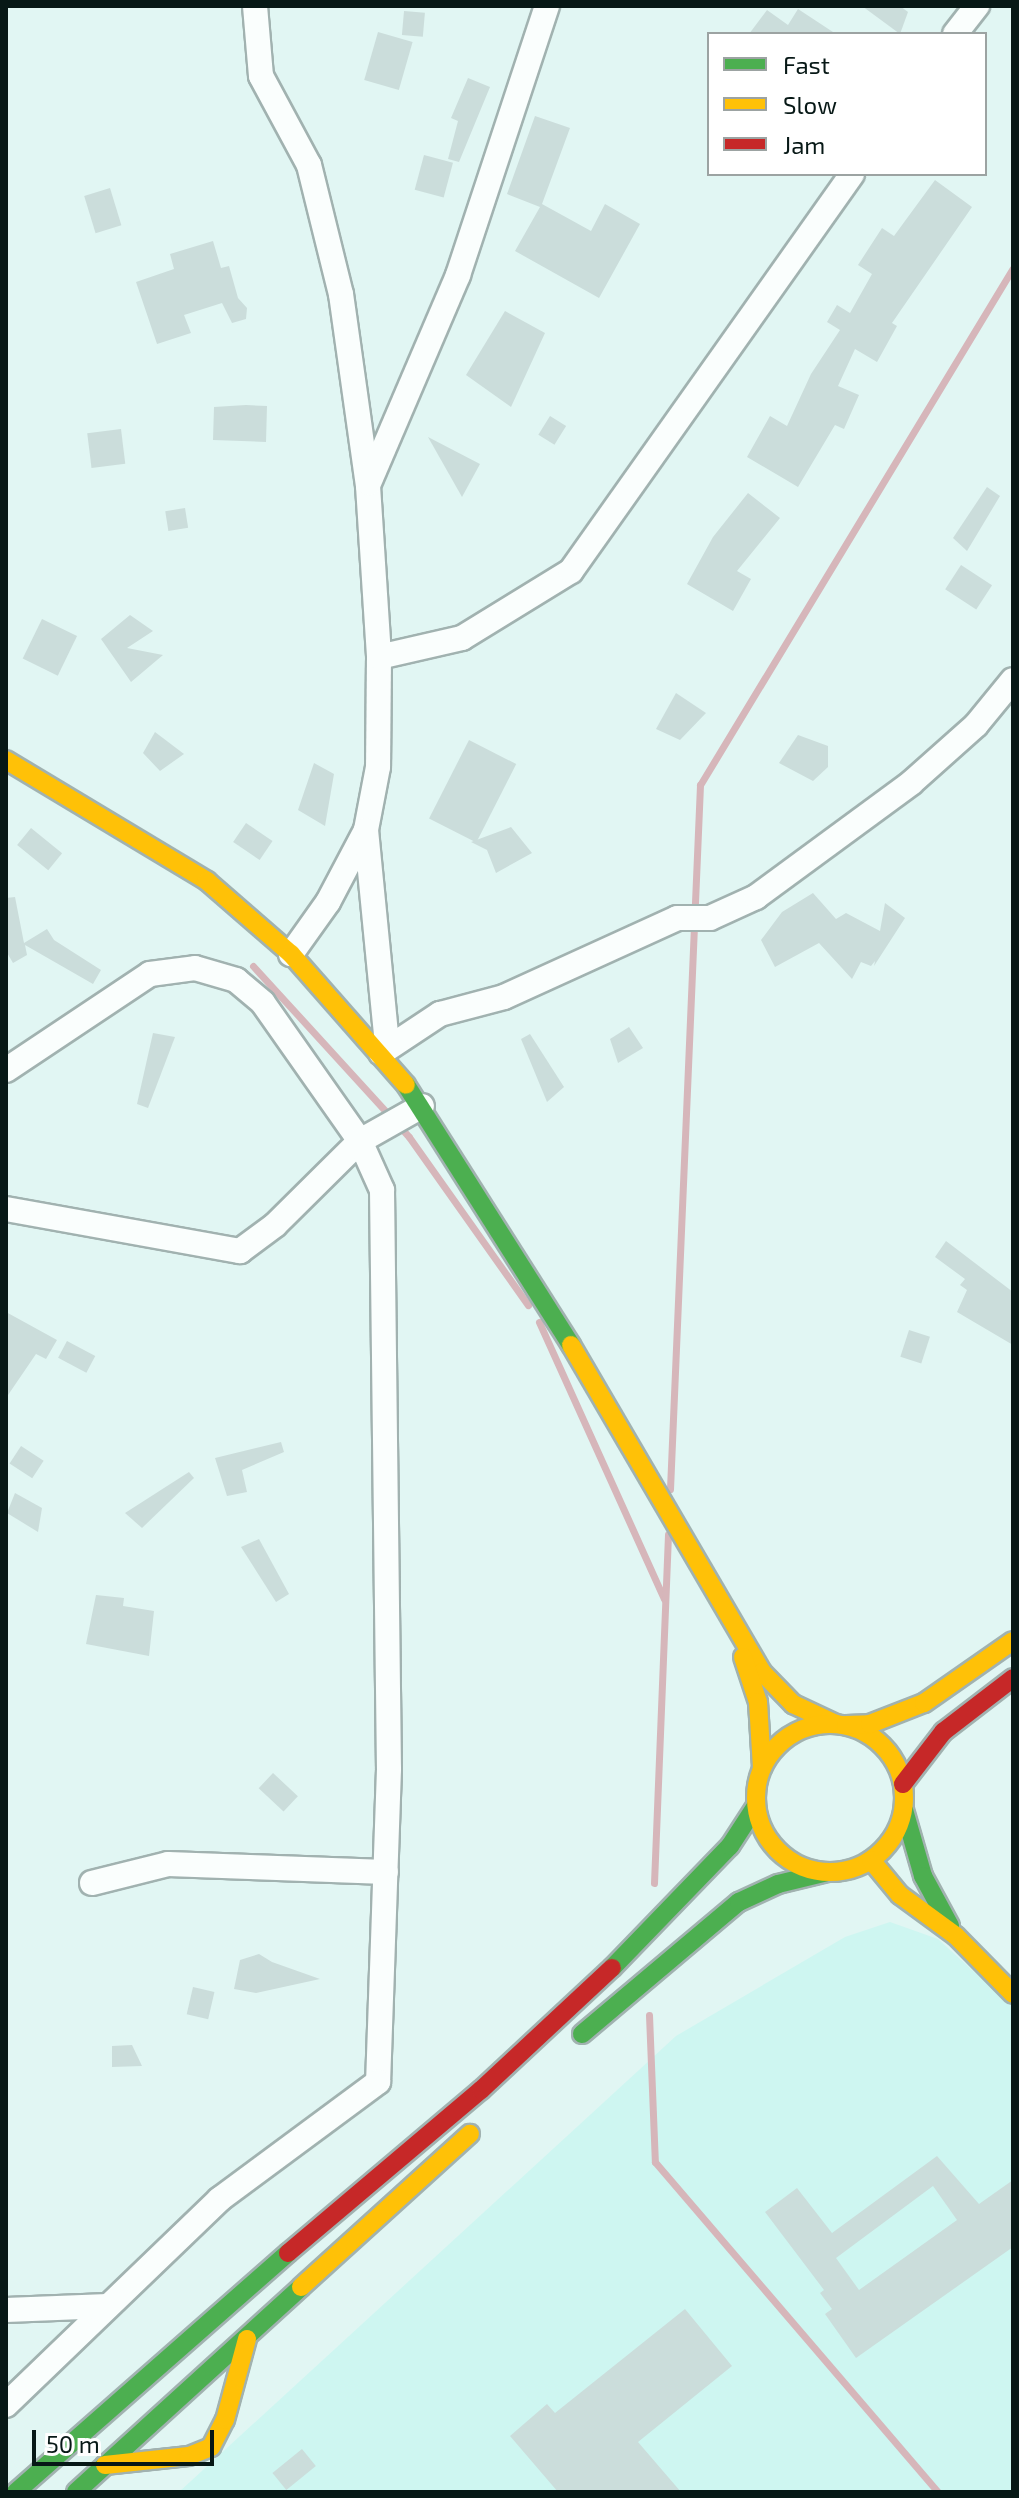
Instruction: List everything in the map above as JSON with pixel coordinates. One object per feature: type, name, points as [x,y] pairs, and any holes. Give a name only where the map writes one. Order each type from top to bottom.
[{"type":"main road","points":[[6,760],[207,881],[291,954],[384,1048],[572,1347],[732,1626],[762,1672],[793,1704],[883,1746],[903,1784],[904,1810],[923,1876],[956,1936]]},
{"type":"main road","points":[[16,2492],[147,2373],[481,2090],[640,1942],[730,1846],[756,1806],[762,1768],[758,1702],[732,1626]]},
{"type":"main road","points":[[762,1768],[792,1734],[841,1724],[870,1724],[924,1703],[1013,1641]]},
{"type":"main road","points":[[903,1784],[943,1732],[1013,1678]]},
{"type":"main road","points":[[756,1806],[768,1839],[780,1852],[794,1862],[828,1872]]},
{"type":"main road","points":[[570,2045],[739,1902],[778,1884],[871,1860],[893,1838],[904,1810]]},
{"type":"main road","points":[[871,1860],[900,1895],[956,1936],[1013,1994]]},
{"type":"main road","points":[[76,2492],[490,2116]]},
{"type":"main road","points":[[105,2465],[189,2456],[211,2447],[225,2420],[247,2339]]},
{"type":"street","points":[[255,6],[261,76],[298,137],[324,214],[368,486],[379,657],[378,767],[366,830],[384,1048],[440,1014],[504,997],[677,918],[710,918],[756,897],[862,824],[976,725],[1013,680]]},
{"type":"street","points":[[368,486],[458,275],[547,6]]},
{"type":"street","points":[[957,32],[977,6]]},
{"type":"street","points":[[379,657],[462,638],[571,571],[851,176]]},
{"type":"street","points":[[291,954],[328,902],[366,830]]},
{"type":"street","points":[[6,1070],[150,974],[177,967],[217,970],[263,1003],[360,1141],[382,1190],[386,1872],[378,2082],[220,2199],[6,2405]]},
{"type":"street","points":[[6,1209],[240,1251],[275,1225],[360,1141],[422,1106]]},
{"type":"street","points":[[92,1883],[168,1864],[386,1872]]},
{"type":"street","points":[[6,2310],[108,2306]]},
{"type":"shaded area","points":[[890,1922],[938,1939],[1013,2007],[1013,2492],[179,2492],[676,2036],[845,1937]]},
{"type":"building","points":[[862,6],[900,6],[908,12],[901,32]]},
{"type":"building","points":[[798,9],[833,32],[750,32],[767,10],[788,25]]},
{"type":"building","points":[[404,11],[425,13],[423,37],[402,35]]},
{"type":"building","points":[[378,32],[413,42],[399,90],[364,80]]},
{"type":"building","points":[[468,78],[490,87],[459,162],[448,159],[458,121],[451,118]]},
{"type":"building","points":[[535,116],[570,128],[542,204],[591,231],[605,204],[640,224],[599,298],[515,251],[540,207],[507,194]]},
{"type":"building","points":[[424,155],[453,163],[444,198],[415,190]]},
{"type":"building","points":[[935,180],[972,207],[892,323],[897,326],[877,362],[855,349],[838,386],[859,395],[844,429],[835,425],[798,487],[747,457],[770,416],[787,426],[811,374],[840,330],[827,322],[837,305],[850,313],[872,274],[858,265],[882,228],[894,236]]},
{"type":"building","points":[[110,188],[121,225],[96,233],[84,196]]},
{"type":"building","points":[[213,241],[221,268],[229,266],[238,298],[247,308],[246,319],[232,323],[222,303],[184,315],[191,333],[157,344],[136,282],[174,269],[170,254]]},
{"type":"building","points":[[505,311],[545,333],[511,407],[466,375]]},
{"type":"building","points":[[267,406],[266,442],[213,440],[214,407]]},
{"type":"building","points":[[550,416],[566,426],[554,445],[538,435]]},
{"type":"building","points":[[121,429],[125,464],[92,468],[87,433]]},
{"type":"building","points":[[428,437],[480,464],[462,497]]},
{"type":"building","points":[[987,487],[1000,496],[967,551],[953,538]]},
{"type":"building","points":[[748,493],[780,518],[737,571],[751,579],[733,611],[687,584],[713,537]]},
{"type":"building","points":[[185,508],[188,528],[168,531],[165,511]]},
{"type":"building","points":[[961,565],[992,585],[976,609],[945,589]]},
{"type":"building","points":[[130,615],[153,631],[127,648],[163,655],[131,682],[101,639]]},
{"type":"building","points":[[42,619],[77,636],[58,676],[23,659]]},
{"type":"building","points":[[676,693],[706,713],[680,740],[656,729]]},
{"type":"building","points":[[155,732],[184,754],[160,771],[143,753]]},
{"type":"building","points":[[798,735],[828,746],[828,767],[813,781],[779,763]]},
{"type":"building","points":[[469,740],[516,764],[476,842],[429,818]]},
{"type":"building","points":[[314,763],[334,774],[325,826],[298,810]]},
{"type":"building","points":[[246,823],[273,841],[260,860],[233,842]]},
{"type":"building","points":[[511,827],[532,853],[496,873],[487,850],[471,842]]},
{"type":"building","points":[[31,828],[62,853],[48,870],[17,845]]},
{"type":"building","points":[[813,893],[836,919],[846,913],[880,931],[885,903],[905,918],[874,966],[875,961],[871,966],[861,962],[852,979],[819,943],[775,967],[761,940],[782,912]]},
{"type":"building","points":[[15,897],[24,943],[47,929],[54,940],[101,970],[93,984],[25,945],[27,955],[13,963],[6,951],[6,898]]},
{"type":"building","points":[[629,1027],[643,1048],[618,1063],[610,1039]]},
{"type":"building","points":[[153,1033],[175,1037],[148,1108],[137,1104]]},
{"type":"building","points":[[530,1034],[564,1087],[547,1102],[521,1039]]},
{"type":"building","points":[[946,1241],[1013,1292],[1013,1345],[957,1312],[967,1290],[960,1285],[965,1279],[935,1257]]},
{"type":"building","points":[[6,1312],[57,1340],[46,1359],[36,1354],[6,1398]]},
{"type":"building","points":[[909,1330],[930,1337],[921,1363],[900,1357]]},
{"type":"building","points":[[67,1341],[95,1356],[86,1373],[58,1358]]},
{"type":"building","points":[[281,1442],[284,1452],[242,1470],[247,1492],[227,1496],[215,1458]]},
{"type":"building","points":[[21,1446],[44,1461],[32,1478],[10,1464]]},
{"type":"building","points":[[189,1472],[194,1478],[142,1528],[125,1513]]},
{"type":"building","points":[[15,1493],[42,1508],[38,1532],[7,1513]]},
{"type":"building","points":[[259,1539],[289,1594],[276,1602],[241,1547]]},
{"type":"building","points":[[96,1595],[124,1598],[123,1606],[154,1611],[149,1656],[86,1644]]},
{"type":"building","points":[[273,1773],[298,1796],[284,1812],[259,1788]]},
{"type":"building","points":[[259,1954],[272,1962],[320,1979],[256,1993],[234,1989],[240,1960]]},
{"type":"building","points":[[193,1987],[214,1992],[208,2019],[187,2014]]},
{"type":"building","points":[[132,2045],[142,2066],[112,2067],[112,2046]]},
{"type":"building","points":[[937,2156],[979,2204],[1013,2180],[1013,2247],[856,2358],[825,2314],[832,2309],[820,2293],[824,2290],[765,2212],[797,2188],[832,2233]],"holes":[[[933,2186],[957,2220],[859,2290],[836,2258]]]},
{"type":"building","points":[[685,2309],[732,2366],[638,2442],[681,2492],[558,2492],[510,2436],[547,2404],[555,2413]]},
{"type":"building","points":[[302,2449],[316,2466],[286,2490],[272,2473]]},
{"type":"waterway","points":[[670,1489],[700,785],[1013,268]]},
{"type":"waterway","points":[[253,966],[409,1137],[528,1305]]},
{"type":"waterway","points":[[539,1322],[664,1599]]},
{"type":"waterway","points":[[654,1883],[668,1534]]},
{"type":"waterway","points":[[649,2015],[655,2162],[938,2492]]},
{"type":"traffic: fast","points":[[406,1085],[571,1345]]},
{"type":"traffic: fast","points":[[612,1968],[730,1846],[756,1806]]},
{"type":"traffic: fast","points":[[904,1810],[923,1876],[950,1926]]},
{"type":"traffic: fast","points":[[582,2034],[739,1902],[778,1884],[828,1872]]},
{"type":"traffic: fast","points":[[16,2492],[288,2253]]},
{"type":"traffic: fast","points":[[76,2492],[301,2287]]},
{"type":"traffic: slow","points":[[6,760],[207,881],[291,954],[406,1085]]},
{"type":"traffic: slow","points":[[571,1345],[762,1672],[793,1704],[836,1724]]},
{"type":"traffic: slow","points":[[846,1725],[870,1724],[924,1703],[1013,1641]]},
{"type":"traffic: slow","points":[[743,1657],[758,1702],[762,1768]]},
{"type":"traffic: slow","points":[[830,1724],[858,1730],[882,1746],[898,1770],[904,1798],[898,1826],[882,1850],[858,1866],[830,1872],[802,1866],[778,1850],[762,1826],[756,1798],[762,1770],[778,1746],[802,1730],[830,1724]]},
{"type":"traffic: slow","points":[[871,1860],[900,1895],[956,1936],[1013,1994]]},
{"type":"traffic: slow","points":[[301,2287],[470,2134]]},
{"type":"traffic: slow","points":[[105,2465],[189,2456],[211,2447],[225,2420],[247,2339]]},
{"type":"traffic: jam","points":[[903,1784],[943,1732],[1013,1678]]},
{"type":"traffic: jam","points":[[288,2253],[481,2090],[612,1968]]}]
